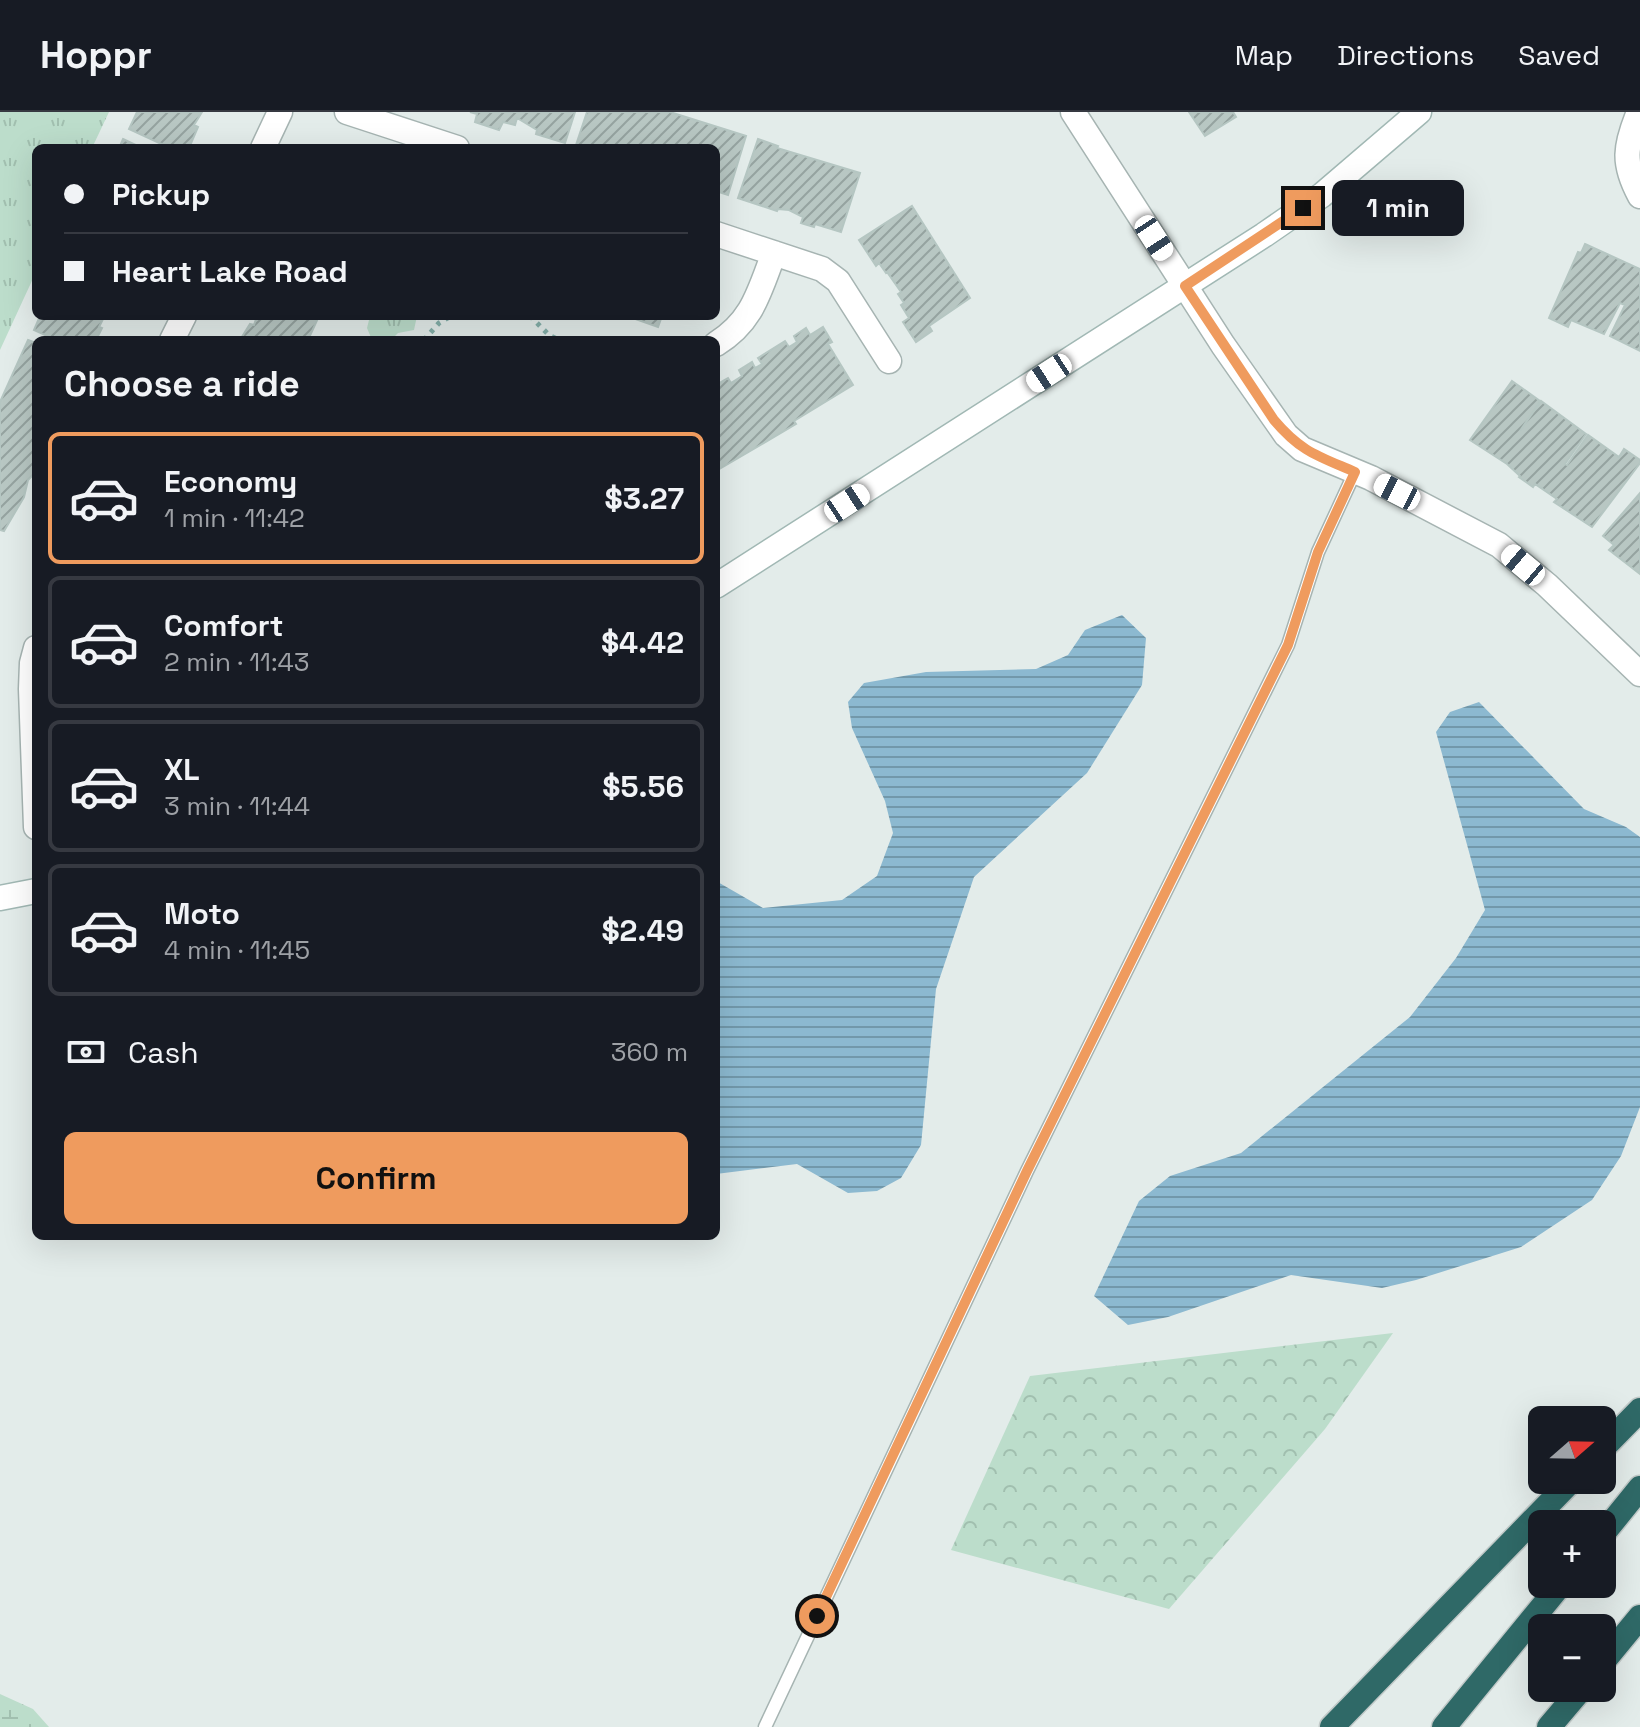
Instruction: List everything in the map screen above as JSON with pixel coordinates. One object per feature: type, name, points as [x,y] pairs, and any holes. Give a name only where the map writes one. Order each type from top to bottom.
[{"type":"highway","points":[[1616,1435],[1640,1410]]},
{"type":"highway","points":[[1616,1518],[1640,1488]]},
{"type":"highway","points":[[1332,1727],[1558,1494]]},
{"type":"highway","points":[[1444,1727],[1550,1598]]},
{"type":"highway","points":[[1616,1646],[1640,1617]]},
{"type":"highway","points":[[1549,1727],[1570,1702]]},
{"type":"street","points":[[265,144],[280,112]]},
{"type":"street","points":[[347,112],[445,144]]},
{"type":"street","points":[[1073,112],[1286,435],[1302,449],[1355,472],[1499,545],[1547,585],[1640,674]]},
{"type":"street","points":[[720,583],[1322,195],[1419,112]]},
{"type":"street","points":[[1639,112],[1627,146],[1627,155],[1632,180],[1640,196]]},
{"type":"street","points":[[720,235],[822,269],[838,281],[889,361]]},
{"type":"street","points":[[720,341],[745,321],[774,253]]},
{"type":"street","points":[[32,663],[32,717]]},
{"type":"street","points":[[0,898],[32,892]]},
{"type":"lane","points":[[765,1727],[1027,1171],[1288,645],[1318,552],[1355,472]]},
{"type":"path","points":[[428,336],[444,320]]},
{"type":"path","points":[[534,320],[551,336]]},
{"type":"green space","points":[[0,112],[109,112],[94,144],[32,144],[32,281],[0,350]]},
{"type":"green space","points":[[369,320],[416,320],[414,330],[395,336],[370,336],[367,328]]},
{"type":"green space","points":[[1393,1333],[1325,1429],[1169,1609],[951,1550],[1030,1376]]},
{"type":"green space","points":[[0,1694],[33,1709],[49,1727],[0,1727]]},
{"type":"water","points":[[1122,615],[1146,638],[1142,685],[1087,773],[974,877],[936,989],[921,1145],[901,1178],[877,1191],[848,1193],[797,1164],[720,1174],[720,883],[763,908],[842,900],[877,876],[893,833],[885,801],[852,728],[848,702],[864,683],[926,672],[1036,669],[1068,655],[1085,630]]},
{"type":"water","points":[[1479,702],[1584,809],[1626,827],[1640,837],[1640,1107],[1621,1156],[1592,1200],[1521,1247],[1382,1288],[1291,1275],[1168,1317],[1128,1325],[1094,1296],[1139,1201],[1170,1176],[1241,1153],[1410,1017],[1456,958],[1485,910],[1436,732],[1450,712]]},
{"type":"building","points":[[137,112],[202,112],[194,125],[198,127],[191,144],[161,144],[129,129]]},
{"type":"building","points":[[470,112],[575,112],[565,143],[536,134],[537,130],[517,118],[515,125],[503,122],[499,130],[475,122],[477,114]]},
{"type":"building","points":[[587,112],[670,112],[746,136],[728,195],[720,192],[720,144],[576,144]]},
{"type":"building","points":[[1189,112],[1233,112],[1236,117],[1205,136]]},
{"type":"building","points":[[758,139],[777,148],[860,173],[841,232],[801,223],[803,217],[789,210],[777,211],[738,198]]},
{"type":"building","points":[[912,206],[970,298],[929,326],[932,331],[916,342],[903,322],[909,318],[901,305],[904,303],[898,294],[901,292],[879,263],[876,266],[859,240]]},
{"type":"building","points":[[1585,244],[1640,269],[1640,351],[1610,336],[1625,305],[1620,303],[1604,334],[1571,320],[1568,327],[1549,318],[1578,252],[1581,253]]},
{"type":"building","points":[[38,320],[102,320],[98,336],[47,336],[34,330]]},
{"type":"building","points":[[256,320],[317,320],[310,336],[242,336],[250,324],[254,325]]},
{"type":"building","points":[[638,320],[661,320],[658,327]]},
{"type":"building","points":[[823,327],[832,342],[828,344],[853,385],[794,421],[796,424],[720,469],[720,383],[728,378],[731,383],[742,376],[739,370],[752,362],[755,368],[762,364],[758,358],[785,341],[789,347],[797,342],[794,336],[806,328],[810,335]]},
{"type":"building","points":[[28,340],[32,342],[32,476],[4,531],[0,530],[0,402]]},
{"type":"building","points":[[1512,381],[1540,401],[1520,431],[1541,401],[1586,434],[1565,464],[1588,435],[1619,457],[1624,449],[1640,460],[1592,527],[1554,502],[1557,499],[1535,484],[1533,487],[1507,464],[1470,440]]},
{"type":"building","points":[[1640,493],[1640,574],[1609,550],[1614,545],[1603,536]]},
{"type":"route","points":[[817,1616],[1027,1171],[1288,645],[1318,552],[1355,472],[1302,449],[1286,435],[1185,286],[1303,208]]}]
